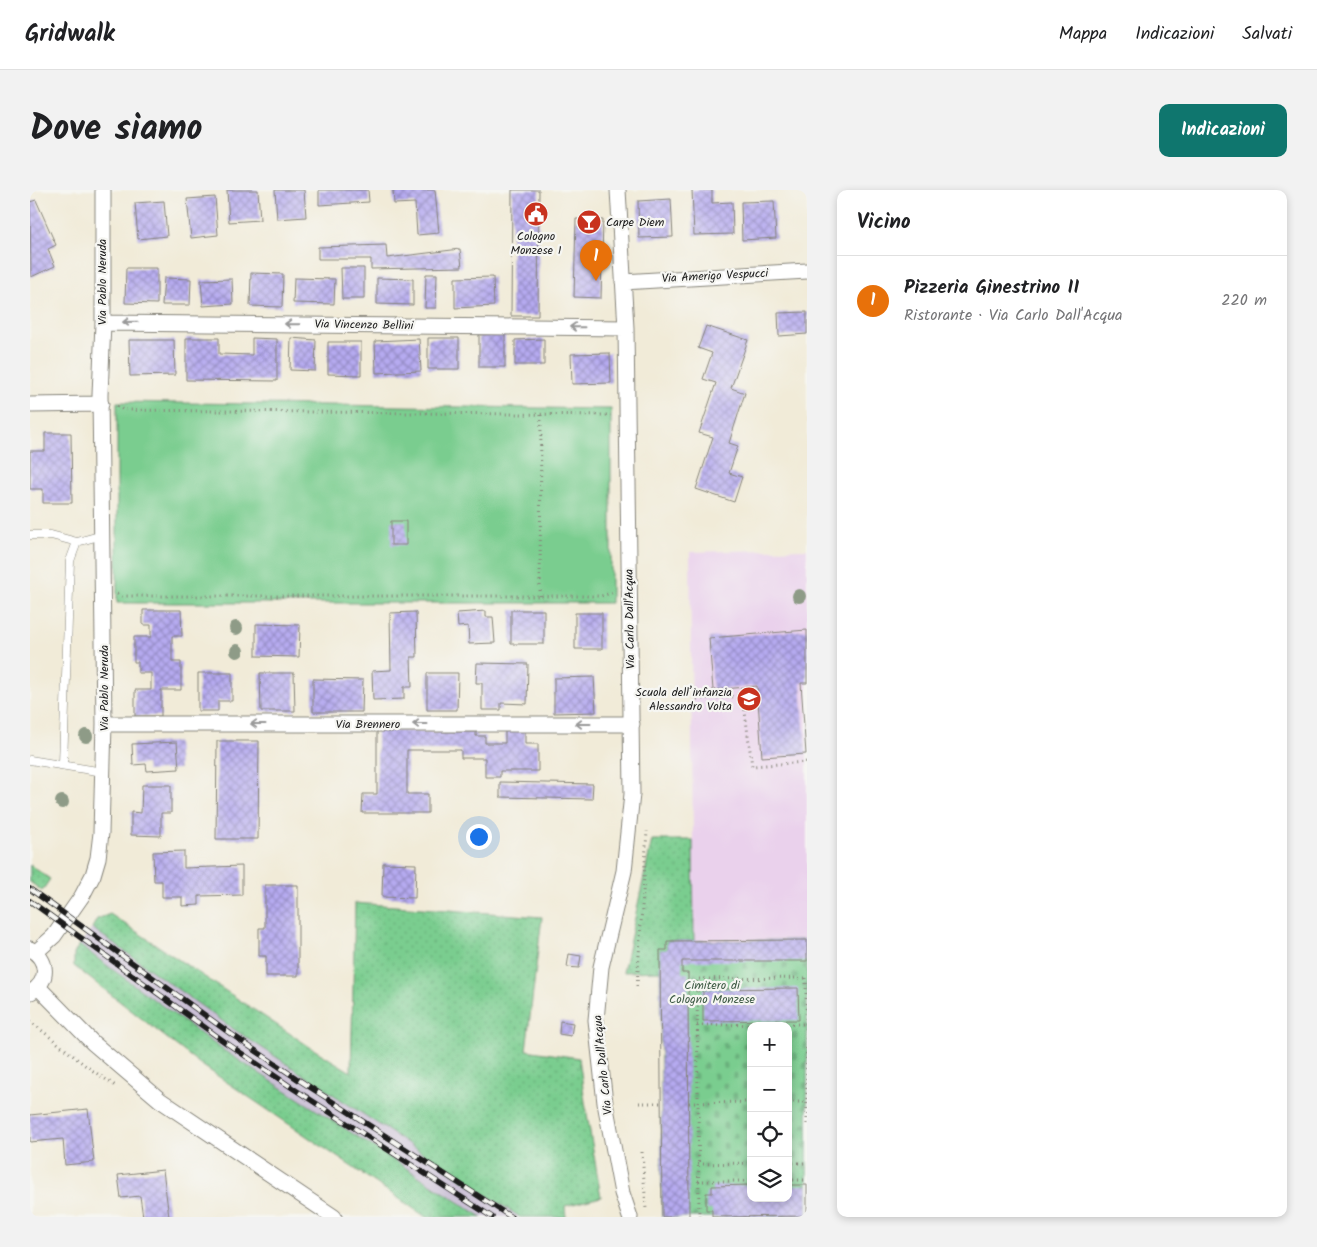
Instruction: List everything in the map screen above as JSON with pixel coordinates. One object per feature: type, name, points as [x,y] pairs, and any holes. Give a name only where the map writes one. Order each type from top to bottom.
[{"type":"street","name":"Via Pablo Neruda","points":[[33,950],[54,936],[82,896],[93,875],[98,858],[101,833],[104,724],[104,589],[100,400],[103,323],[103,190]]},
{"type":"street","name":"Via Carlo Dall'Acqua","points":[[618,190],[626,328],[632,794],[624,871],[601,967],[596,1020],[605,1103],[622,1192],[630,1217]]},
{"type":"street","name":"Via Amerigo Vespucci","points":[[623,282],[807,271]]},
{"type":"street","name":"Via Vincenzo Bellini","points":[[103,323],[626,328]]},
{"type":"street","points":[[30,405],[70,405],[100,400]]},
{"type":"street","name":"Via Brennero","points":[[104,724],[632,724]]},
{"type":"street","points":[[33,950],[41,958],[44,965],[43,981],[34,990],[93,1043],[160,1100],[334,1217]]},
{"type":"street","name":"Via Carlo Dall'Acqua","points":[[619,1217],[622,1192]]},
{"type":"lane","points":[[30,535],[51,535],[77,542],[103,535]]},
{"type":"lane","points":[[63,764],[70,561],[77,542]]},
{"type":"lane","points":[[30,760],[103,772]]},
{"type":"path","points":[[100,400],[123,410],[627,415]]},
{"type":"path","points":[[540,596],[541,414]]},
{"type":"path","points":[[104,589],[122,596],[601,596],[630,587]]},
{"type":"path","points":[[697,699],[743,696],[752,766],[807,762]]},
{"type":"path","points":[[637,986],[647,831]]},
{"type":"path","points":[[698,1217],[696,979],[806,978],[807,1127]]},
{"type":"path","points":[[697,1025],[807,1024]]},
{"type":"path","points":[[689,1103],[747,1102]]},
{"type":"path","points":[[792,1102],[807,1102]]},
{"type":"path","points":[[639,1103],[661,1103]]},
{"type":"path","points":[[642,1152],[646,1217]]},
{"type":"path","points":[[792,1163],[807,1163]]},
{"type":"path","points":[[698,1164],[747,1164]]},
{"type":"path","points":[[792,1180],[807,1180]]},
{"type":"path","points":[[698,1181],[747,1181]]},
{"type":"shaded area","name":"Scuola dell’infanzia Alessandro Volta","points":[[807,549],[807,940],[694,941],[690,552]]},
{"type":"shaded area","points":[[92,928],[235,1030],[520,1217],[482,1217],[220,1048],[79,945]]},
{"type":"green space","points":[[117,402],[611,409],[611,603],[117,603]]},
{"type":"green space","points":[[652,840],[693,840],[694,941],[667,941],[667,950],[660,971],[623,972]]},
{"type":"green space","points":[[30,865],[50,879],[42,891],[30,882]]},
{"type":"green space","points":[[355,903],[542,917],[526,1050],[579,1058],[601,1197],[565,1206],[566,1217],[520,1217],[235,1030],[92,928],[97,919],[110,914],[310,1047],[351,1072]]},
{"type":"green space","name":"Cimitero di Cologno Monzese","points":[[807,940],[807,1217],[662,1217],[660,950],[667,950],[667,941]]},
{"type":"green space","points":[[79,945],[220,1048],[482,1217],[426,1217],[200,1064],[74,966],[74,954]]},
{"type":"building","points":[[227,190],[258,190],[260,220],[229,222]]},
{"type":"building","points":[[275,190],[304,190],[306,217],[277,219]]},
{"type":"building","points":[[319,190],[368,190],[369,202],[319,205]]},
{"type":"building","points":[[393,190],[435,190],[439,233],[417,235],[415,203],[394,204]]},
{"type":"building","points":[[512,190],[539,190],[538,316],[511,316]]},
{"type":"building","points":[[692,190],[712,190],[712,203],[732,202],[733,234],[694,235]]},
{"type":"building","points":[[215,197],[218,235],[191,238],[187,199]]},
{"type":"building","points":[[671,199],[673,237],[639,238],[638,201]]},
{"type":"building","points":[[36,200],[56,245],[48,249],[55,266],[31,277],[30,202]]},
{"type":"building","points":[[164,201],[167,236],[138,239],[135,203]]},
{"type":"building","points":[[774,201],[776,238],[742,240],[741,202]]},
{"type":"building","points":[[576,219],[603,220],[601,298],[574,297]]},
{"type":"building","points":[[386,245],[387,258],[460,249],[462,267],[371,269],[371,259],[318,259],[318,247]]},
{"type":"building","points":[[126,268],[157,268],[157,304],[125,303]]},
{"type":"building","points":[[341,268],[364,268],[364,299],[342,299]]},
{"type":"building","points":[[251,273],[283,274],[282,307],[250,306]]},
{"type":"building","points":[[426,274],[437,274],[436,308],[425,308]]},
{"type":"building","points":[[493,277],[494,306],[455,308],[455,278]]},
{"type":"building","points":[[164,278],[191,279],[190,305],[162,305]]},
{"type":"building","points":[[294,278],[335,279],[334,304],[293,303]]},
{"type":"building","points":[[377,278],[413,279],[413,305],[377,304]]},
{"type":"building","points":[[232,279],[233,304],[203,306],[201,280]]},
{"type":"building","points":[[807,312],[807,334],[779,336],[778,313]]},
{"type":"building","points":[[706,326],[748,340],[731,388],[745,393],[729,443],[738,446],[729,473],[742,477],[734,502],[696,489],[713,437],[699,433],[716,383],[703,379],[712,353],[698,348]]},
{"type":"building","points":[[505,334],[505,367],[479,367],[479,335]]},
{"type":"building","points":[[186,338],[219,338],[219,354],[252,355],[252,338],[277,339],[277,381],[186,380]]},
{"type":"building","points":[[291,338],[316,340],[315,371],[290,370]]},
{"type":"building","points":[[428,338],[459,338],[459,369],[428,369]]},
{"type":"building","points":[[419,339],[421,371],[376,373],[375,341]]},
{"type":"building","points":[[544,339],[544,365],[515,365],[515,340]]},
{"type":"building","points":[[129,340],[174,340],[175,375],[130,376]]},
{"type":"building","points":[[328,342],[361,342],[361,375],[328,374]]},
{"type":"building","points":[[610,353],[611,383],[572,384],[571,354]]},
{"type":"building","points":[[45,433],[71,433],[72,503],[43,503],[43,489],[30,489],[30,451],[45,451]]},
{"type":"building","points":[[391,521],[406,521],[406,545],[391,545]]},
{"type":"building","points":[[143,610],[181,610],[182,636],[172,636],[172,662],[181,662],[181,690],[161,690],[161,716],[135,716],[135,690],[151,690],[151,673],[138,673],[138,662],[134,662],[134,637],[151,637],[151,625],[143,625]]},
{"type":"building","points":[[511,610],[544,610],[544,644],[511,644]]},
{"type":"building","points":[[486,611],[486,617],[493,617],[495,643],[469,644],[468,626],[458,627],[457,613]]},
{"type":"building","points":[[416,612],[417,657],[411,657],[412,687],[404,687],[404,699],[373,700],[372,671],[391,670],[390,613]]},
{"type":"building","points":[[575,613],[602,613],[602,649],[575,649]]},
{"type":"building","points":[[256,624],[300,625],[299,657],[256,656]]},
{"type":"building","points":[[807,630],[807,683],[801,683],[806,754],[762,757],[757,686],[713,690],[709,638]]},
{"type":"building","points":[[477,663],[528,664],[527,704],[501,703],[501,710],[482,710],[482,683],[476,683]]},
{"type":"building","points":[[198,673],[232,673],[232,701],[218,701],[218,711],[198,711]]},
{"type":"building","points":[[260,673],[294,673],[295,711],[261,711]]},
{"type":"building","points":[[427,673],[458,673],[457,710],[427,710]]},
{"type":"building","points":[[594,677],[596,712],[554,713],[554,678]]},
{"type":"building","points":[[313,679],[363,680],[362,712],[313,712]]},
{"type":"building","points":[[377,731],[476,732],[476,736],[485,736],[485,743],[505,743],[505,731],[525,731],[525,744],[538,744],[538,771],[500,771],[500,777],[485,777],[485,758],[461,758],[461,750],[407,750],[407,794],[428,794],[428,813],[362,813],[363,794],[377,794]]},
{"type":"building","points":[[217,741],[259,741],[258,839],[216,839]]},
{"type":"building","points":[[177,742],[179,769],[147,771],[146,764],[133,765],[132,744]]},
{"type":"building","points":[[500,782],[593,784],[592,799],[500,797]]},
{"type":"building","points":[[142,785],[171,785],[171,813],[161,813],[161,836],[131,835],[131,812],[141,813]]},
{"type":"building","points":[[184,851],[184,868],[242,866],[242,895],[199,896],[199,905],[182,906],[182,897],[162,897],[162,881],[154,881],[153,852]]},
{"type":"building","points":[[383,863],[416,864],[415,898],[382,897]]},
{"type":"building","points":[[265,885],[298,885],[298,976],[266,976],[266,956],[259,956],[259,928],[265,928]]},
{"type":"building","points":[[807,940],[807,961],[682,961],[682,973],[688,973],[689,1217],[662,1217],[660,950],[667,950],[667,941]]},
{"type":"building","points":[[569,954],[581,956],[579,968],[567,967]]},
{"type":"building","points":[[798,988],[799,1020],[703,1021],[703,989]]},
{"type":"building","points":[[560,1021],[573,1023],[571,1036],[559,1034]]},
{"type":"building","points":[[88,1109],[94,1162],[65,1165],[63,1139],[30,1142],[30,1115]]},
{"type":"building","points":[[163,1170],[169,1217],[143,1217],[140,1196],[121,1198],[118,1175]]},
{"type":"building","points":[[747,1185],[747,1202],[792,1202],[792,1185],[807,1185],[807,1216],[712,1217],[712,1210],[706,1210],[706,1193],[712,1193],[712,1186]]},
{"type":"railway","points":[[30,889],[231,1034],[511,1217]]},
{"type":"railway","points":[[30,901],[225,1042],[492,1217]]},
{"type":"place","name":"Cologno Monzese 1","points":[[536,214]]},
{"type":"place","name":"Carpe Diem","points":[[589,222]]},
{"type":"place","name":"Pizzeria Ginestrino II","points":[[596,281]]},
{"type":"place","name":"Scuola dell’infanzia Alessandro Volta","points":[[749,699]]}]
